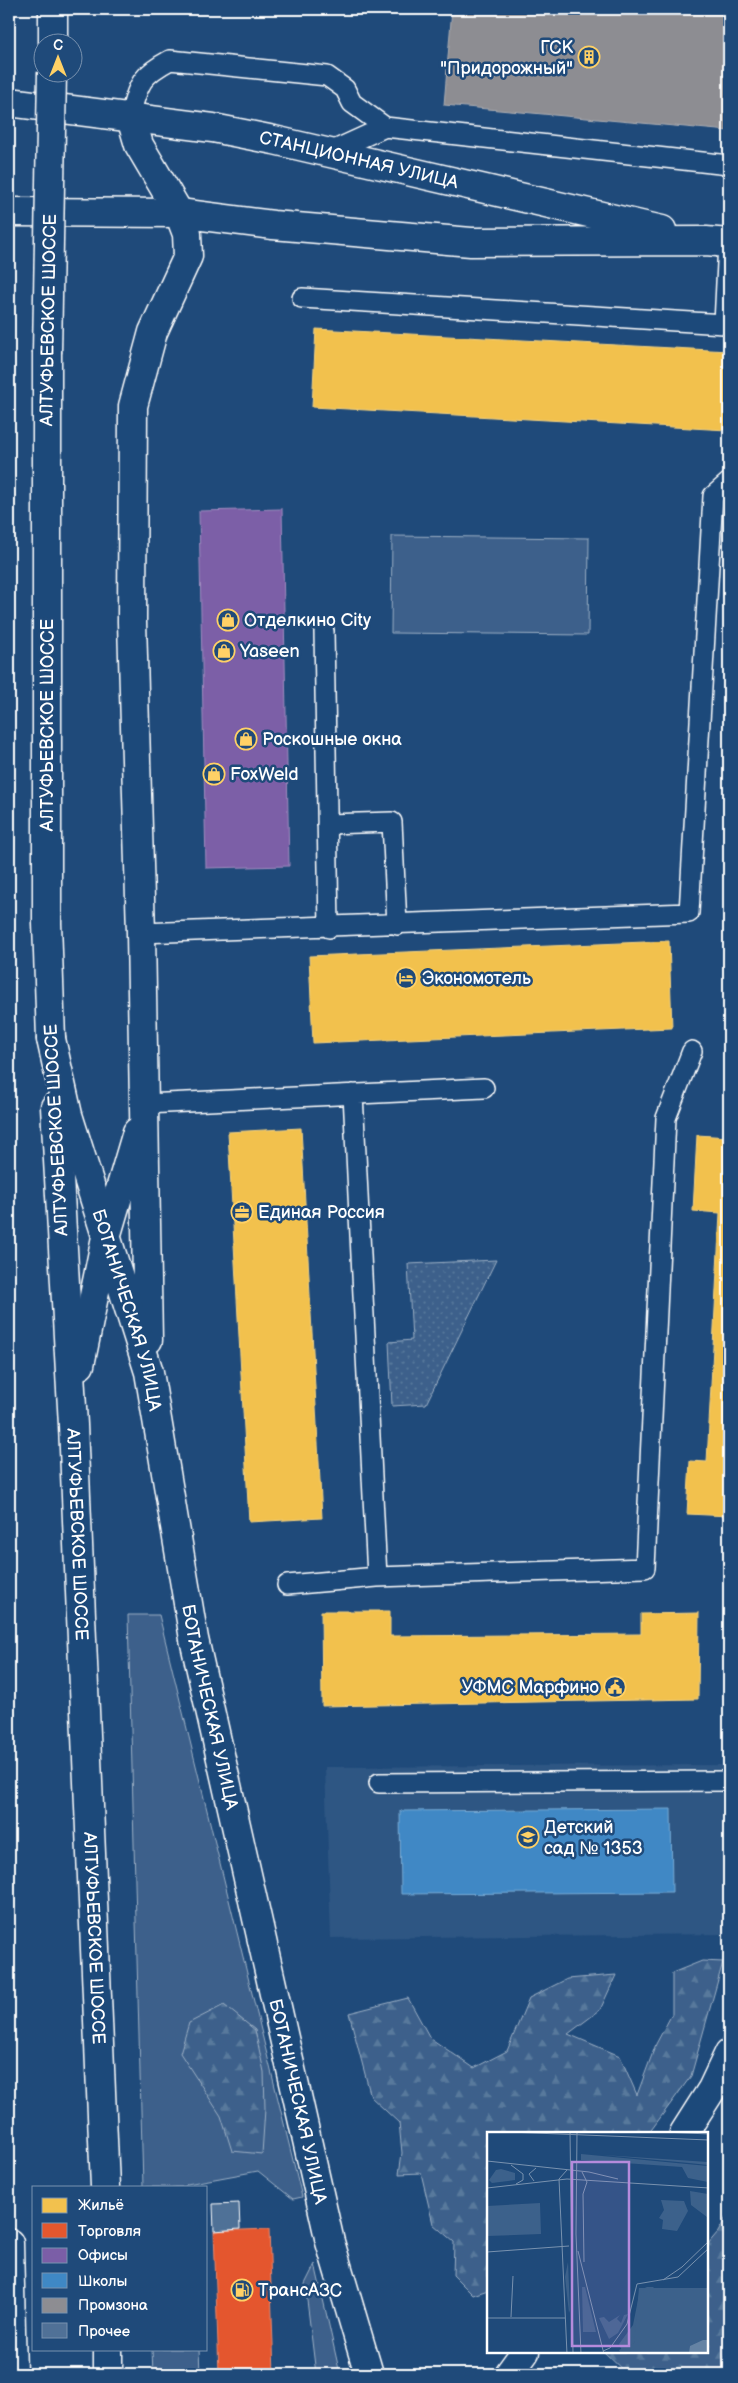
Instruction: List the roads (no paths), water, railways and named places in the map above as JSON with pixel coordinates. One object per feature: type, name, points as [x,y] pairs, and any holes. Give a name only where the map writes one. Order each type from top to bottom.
[{"type":"main road","points":[[52,32],[53,9]]},
{"type":"main road","name":"АЛТУФЬЕВСКОЕ ШОССЕ","points":[[52,82],[47,353],[47,923],[51,1039],[73,1425],[105,2186]]},
{"type":"main road","name":"СТАНЦИОННАЯ УЛИЦА","points":[[9,102],[213,128],[721,242]]},
{"type":"main road","points":[[130,118],[139,145],[179,213],[187,234],[188,256],[153,332],[133,406],[132,622],[145,1104],[149,1372]]},
{"type":"main road","points":[[9,212],[179,213],[273,225],[471,242],[721,242]]},
{"type":"main road","name":"БОТАНИЧЕСКАЯ УЛИЦА","points":[[51,1039],[68,1115],[149,1372],[194,1639],[330,2242],[369,2374]]},
{"type":"main road","points":[[73,1425],[80,1358],[106,1236],[145,1104]]},
{"type":"main road","points":[[685,2132],[712,2089],[729,2053]]},
{"type":"main road","points":[[9,2243],[12,2374]]},
{"type":"main road","points":[[108,2350],[108,2374]]},
{"type":"main road","points":[[509,2374],[524,2353]]},
{"type":"lane","points":[[130,118],[140,82],[153,69],[170,60],[326,76],[344,89],[352,103],[386,127],[729,165]]},
{"type":"lane","points":[[328,153],[386,127]]},
{"type":"lane","points":[[302,298],[724,324],[721,242]]},
{"type":"lane","points":[[141,933],[329,928],[689,913],[713,496],[729,482]]},
{"type":"lane","points":[[324,631],[329,928]]},
{"type":"lane","points":[[327,824],[392,822],[397,925]]},
{"type":"lane","points":[[287,1584],[377,1577],[645,1568],[666,1118],[692,1051]]},
{"type":"lane","points":[[145,1104],[484,1088]]},
{"type":"lane","points":[[353,1094],[377,1577]]},
{"type":"lane","points":[[379,1783],[729,1781]]},
{"type":"place","name":"ГСК \"Придорожный\"","points":[[589,57]]},
{"type":"place","name":"Отделкино City","points":[[228,620]]},
{"type":"place","name":"Yaseen","points":[[224,651]]},
{"type":"place","name":"Роскошные окна","points":[[246,739]]},
{"type":"place","name":"FoxWeld","points":[[214,774]]},
{"type":"place","name":"Экономотель","points":[[406,978]]},
{"type":"place","name":"Единая Россия","points":[[242,1212]]},
{"type":"place","name":"УФМС Марфино","points":[[615,1687]]},
{"type":"place","name":"Детский сад № 1353","points":[[528,1837]]},
{"type":"place","name":"ТрансАЗС","points":[[242,2290]]}]
